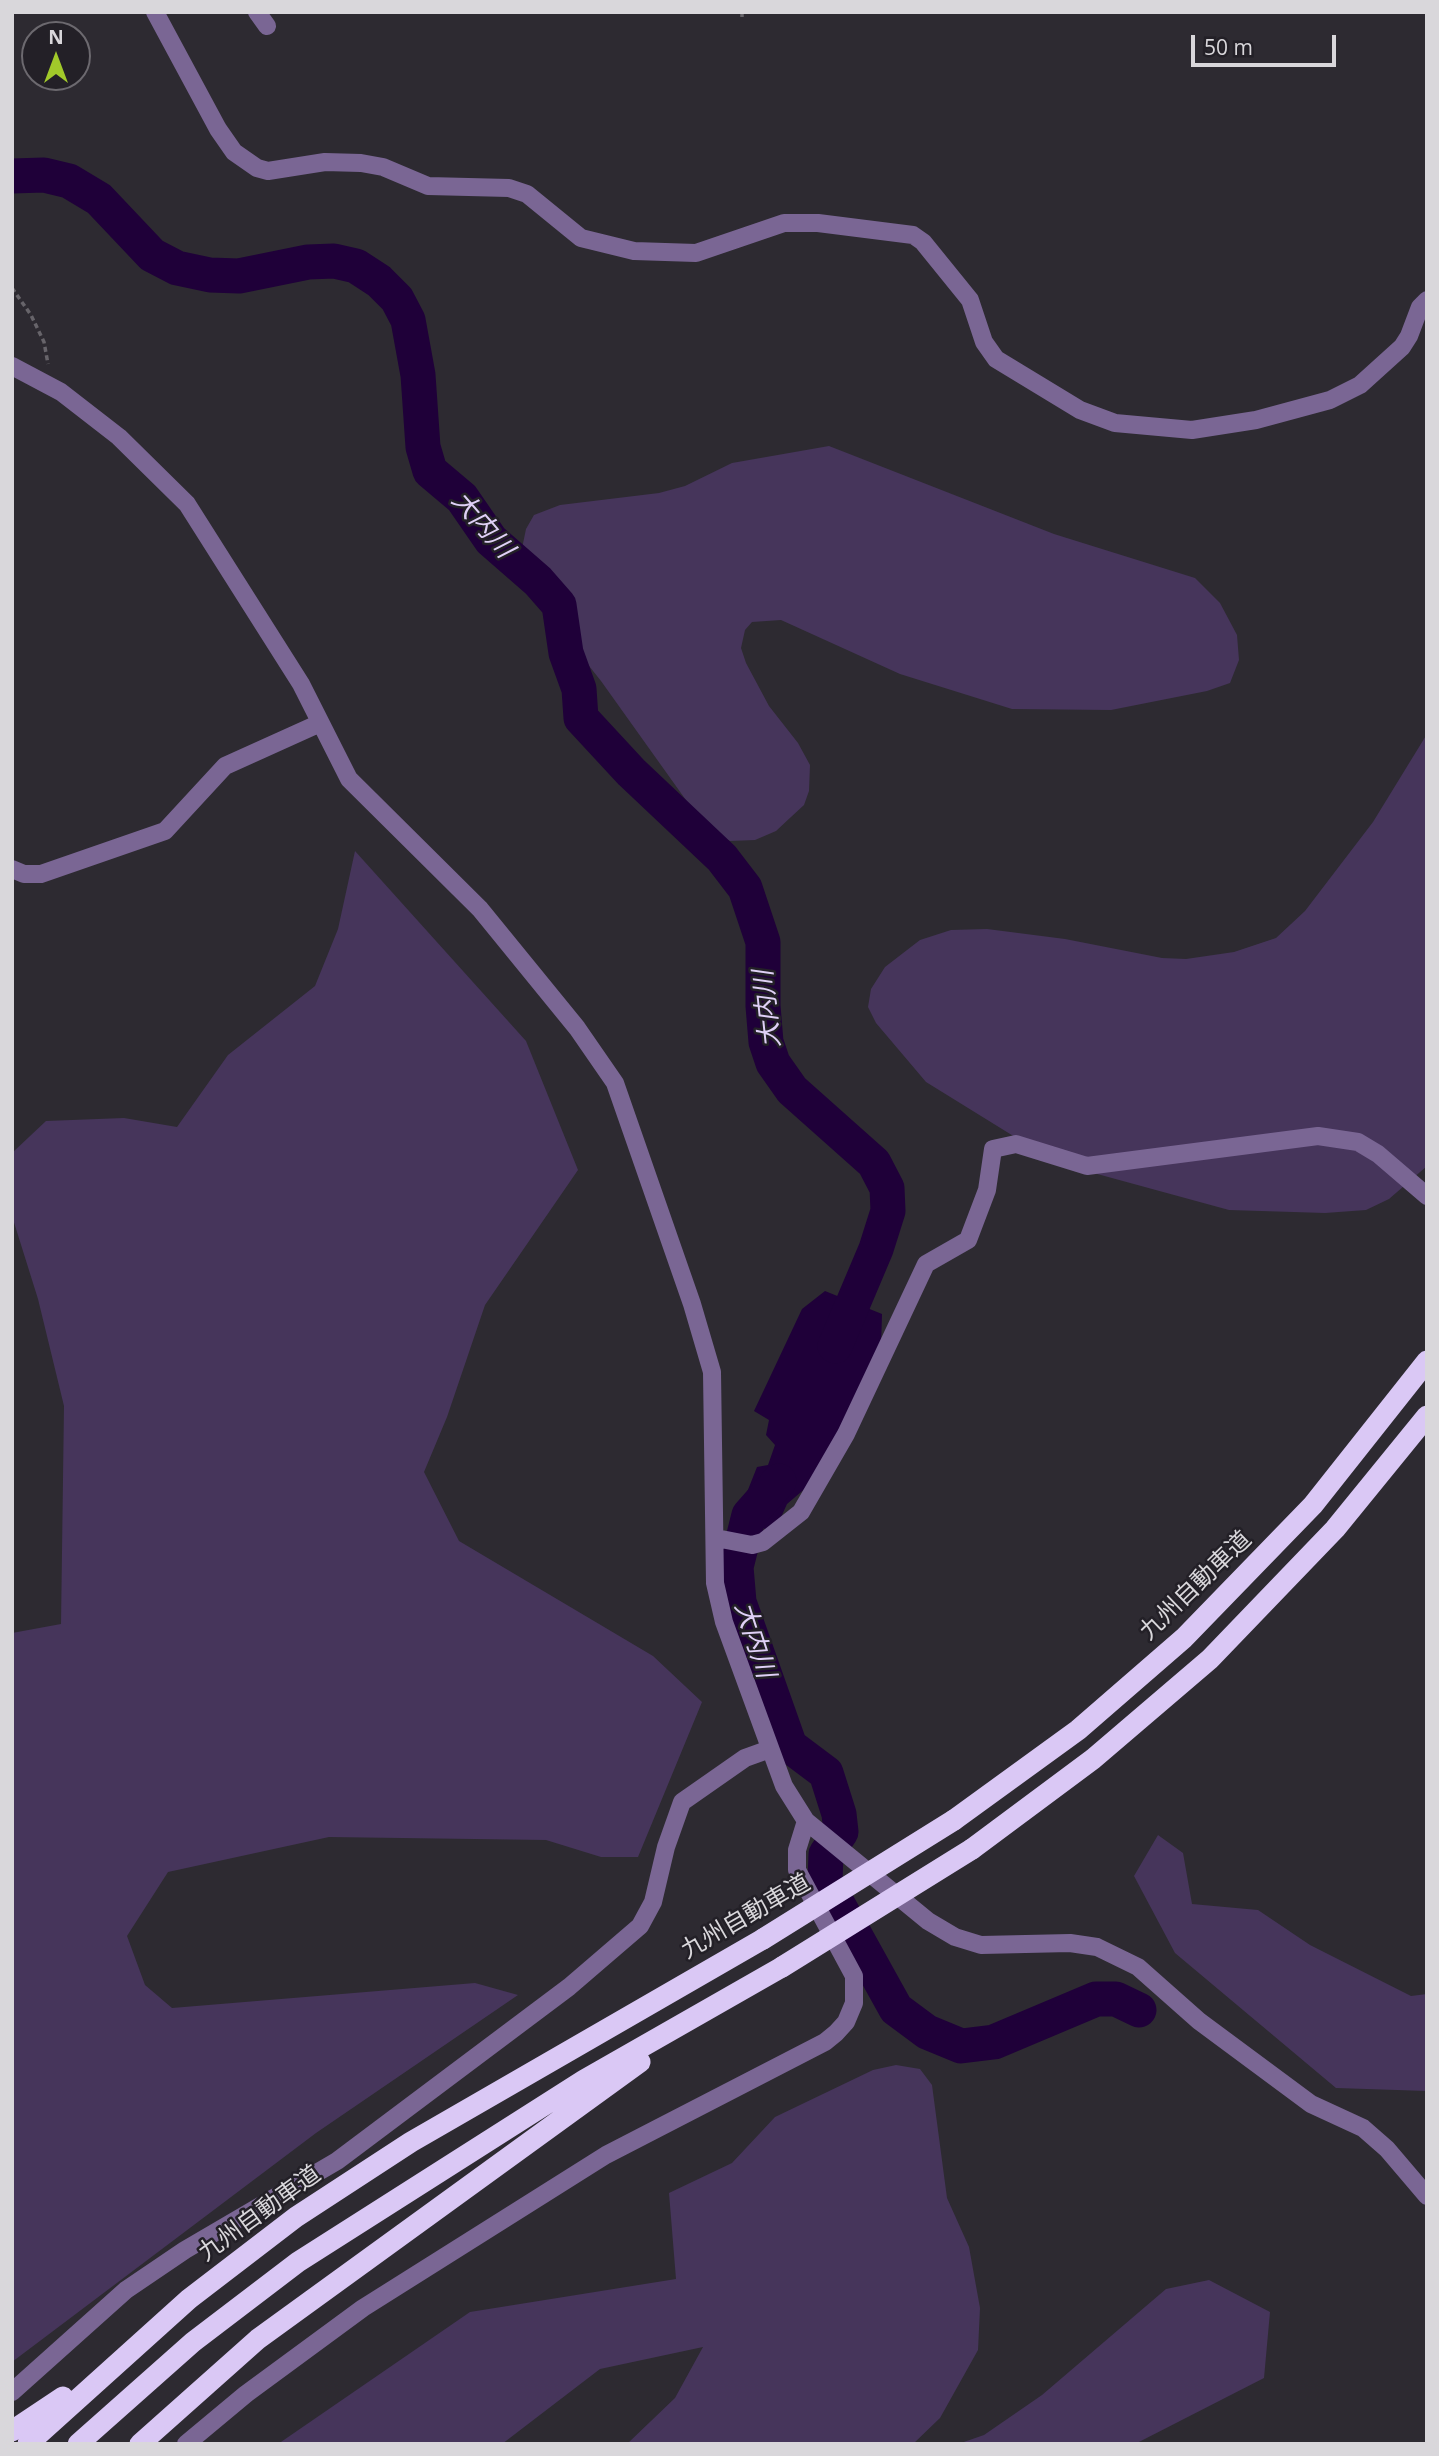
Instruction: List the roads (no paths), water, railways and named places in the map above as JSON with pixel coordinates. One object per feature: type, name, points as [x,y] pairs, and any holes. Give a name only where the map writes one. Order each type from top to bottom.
[{"type":"highway","name":"九州自動車道","points":[[28,2444],[189,2299],[296,2217],[399,2150],[763,1939],[954,1820],[1078,1730],[1184,1638],[1312,1505],[1427,1361]]},
{"type":"highway","points":[[78,2444],[193,2342],[298,2262],[584,2080],[742,1991],[972,1849],[1093,1759],[1210,1658],[1335,1529],[1427,1416]]},
{"type":"highway","points":[[140,2444],[258,2339],[352,2268],[742,1991]]},
{"type":"highway","points":[[12,2431],[110,2368]]},
{"type":"street","points":[[155,12],[226,140],[244,161],[257,167],[268,171],[325,162],[361,163],[383,167],[428,186],[509,188],[527,194],[581,238],[645,252],[696,253],[784,223],[818,223],[913,235],[923,242],[970,300],[984,342],[996,359],[1080,410],[1115,423],[1142,428],[1192,430],[1256,420],[1329,400],[1360,385],[1402,347],[1420,307],[1427,300]]},
{"type":"street","points":[[12,366],[52,388],[119,437],[187,503],[301,684],[318,724],[349,779],[480,909],[577,1028],[615,1083],[692,1304],[712,1372],[715,1583],[724,1622],[785,1786],[806,1821],[929,1921],[955,1937],[981,1945],[1070,1943],[1097,1947],[1138,1968],[1199,2021],[1311,2104],[1363,2128],[1387,2149],[1427,2196]]},
{"type":"street","points":[[12,869],[24,874],[41,874],[165,831],[225,766],[318,724]]},
{"type":"street","points":[[716,1538],[752,1545],[764,1542],[801,1512],[846,1434],[926,1265],[968,1240],[987,1190],[993,1149],[1016,1144],[1087,1166],[1318,1136],[1358,1142],[1378,1154],[1427,1196]]},
{"type":"street","points":[[12,2392],[126,2290],[185,2250],[337,2161],[569,1987],[640,1926],[653,1902],[666,1847],[682,1802],[745,1758],[770,1749]]},
{"type":"street","points":[[186,2444],[246,2394],[386,2293],[606,2155],[825,2042],[836,2033],[846,2022],[855,2003],[854,1976],[797,1870],[797,1850],[806,1821]]},
{"type":"waterway","name":"大内川","points":[[12,176],[44,175],[69,181],[99,199],[152,255],[177,268],[210,275],[239,276],[308,262],[334,261],[356,266],[379,281],[397,299],[408,320],[418,375],[423,447],[430,471],[462,498],[491,540],[538,581],[559,605],[566,653],[579,689],[581,718],[631,772],[722,858],[745,888],[763,942],[763,1006],[766,1042],[773,1063],[792,1090],[874,1163],[887,1188],[888,1211],[876,1249],[835,1346]]},
{"type":"waterway","name":"大内川","points":[[779,1481],[749,1515],[736,1567],[739,1602],[790,1746],[826,1773],[839,1814],[841,1832],[826,1854],[825,1881],[896,2009],[927,2032],[961,2046],[994,2042],[1096,1999],[1116,1999],[1139,2010]]}]
